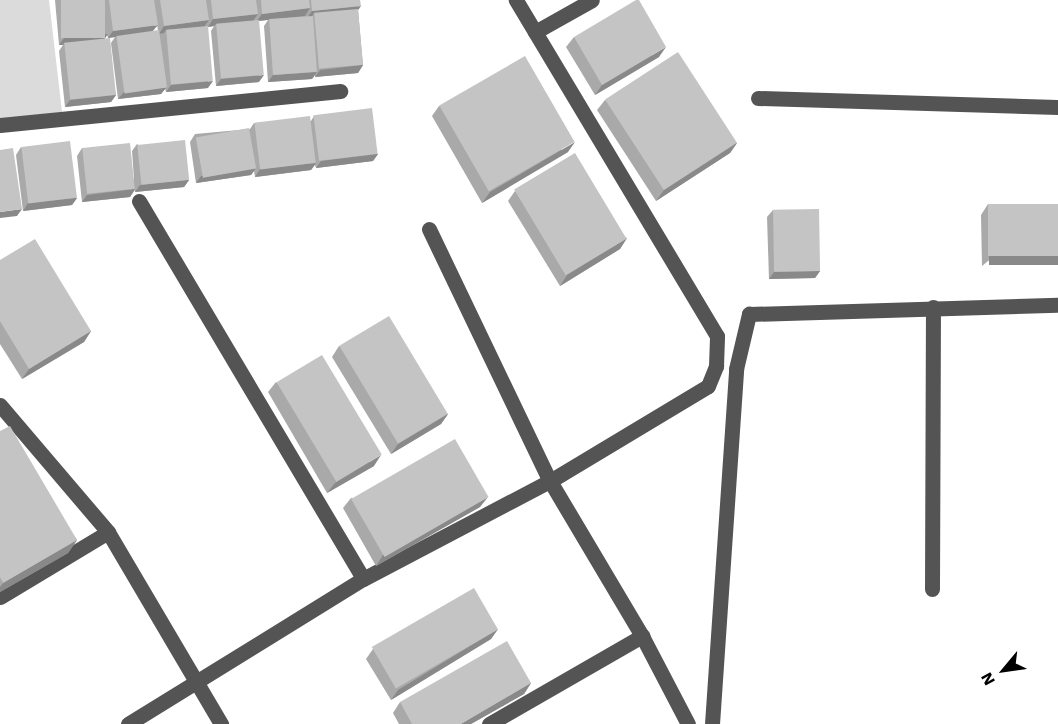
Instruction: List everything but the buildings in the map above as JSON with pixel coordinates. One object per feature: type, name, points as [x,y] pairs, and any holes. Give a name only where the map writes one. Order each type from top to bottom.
[{"type":"street","points":[[128,724],[363,579],[550,482],[708,386],[716,366],[717,336],[516,0]]},
{"type":"street","points":[[535,32],[592,0]]},
{"type":"street","points":[[0,125],[339,91]]},
{"type":"street","points":[[758,98],[1058,107]]},
{"type":"street","points":[[139,201],[363,579]]},
{"type":"street","points":[[429,229],[550,482],[642,636],[688,724]]},
{"type":"street","points":[[712,724],[736,369],[749,314],[1058,305]]},
{"type":"street","points":[[932,589],[933,307]]},
{"type":"street","points":[[0,405],[108,532],[221,724]]},
{"type":"street","points":[[0,597],[108,532]]},
{"type":"street","points":[[489,724],[642,636]]},
{"type":"shaded area","points":[[0,0],[49,0],[62,112],[0,119]]}]
